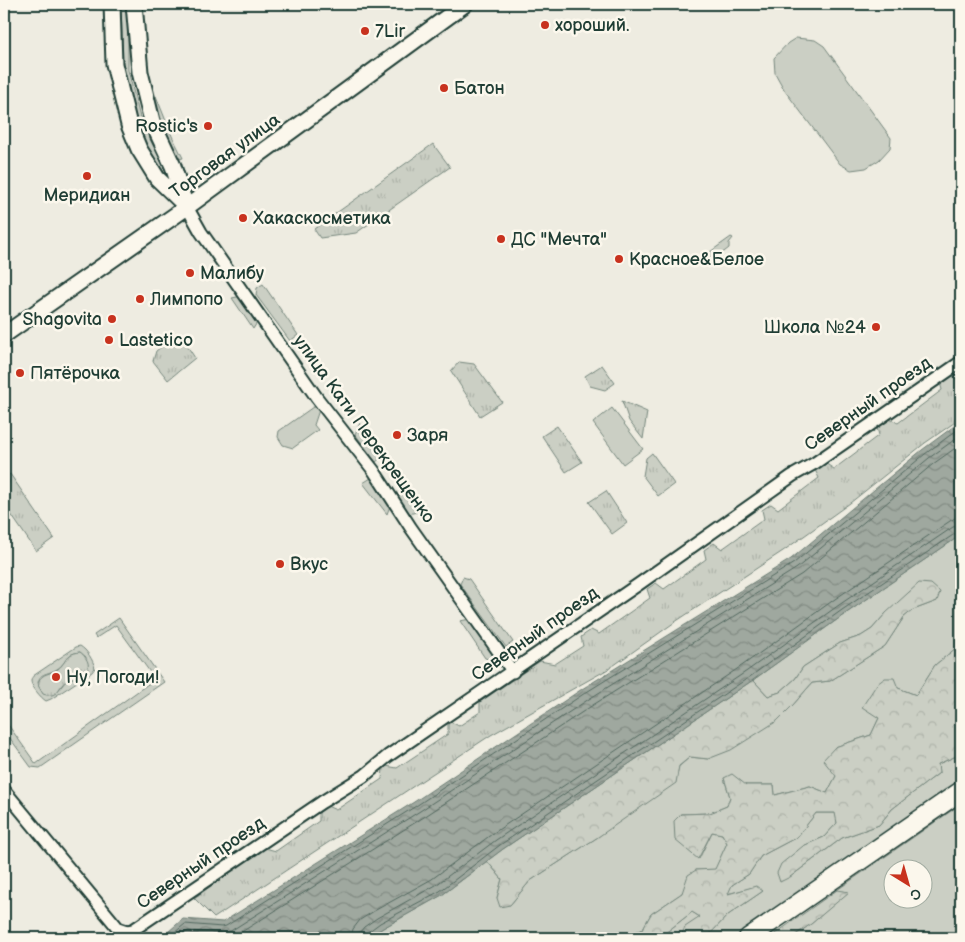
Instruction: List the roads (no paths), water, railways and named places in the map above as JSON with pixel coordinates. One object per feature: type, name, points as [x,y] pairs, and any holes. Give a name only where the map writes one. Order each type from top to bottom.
[{"type":"main road","points":[[748,938],[961,791]]},
{"type":"street","name":"улица Кати Перекрещенко","points":[[112,4],[114,64],[129,125],[157,178],[186,207]]},
{"type":"street","name":"улица Кати Перекрещенко","points":[[134,4],[140,72],[152,121],[173,166],[186,207],[201,232],[311,390],[374,471],[513,672]]},
{"type":"street","name":"Торговая улица","points":[[4,335],[186,207],[466,4]]},
{"type":"street","name":"Северный проезд","points":[[4,790],[118,928],[127,932],[133,930],[322,802],[364,776],[388,756],[513,672],[792,476],[815,463],[961,362]]},
{"type":"water","points":[[961,421],[961,535],[845,614],[753,680],[503,849],[442,895],[367,938],[161,938],[183,919],[223,922],[414,802],[582,689],[791,559],[922,450]]},
{"type":"place","name":"хороший.","points":[[545,25]]},
{"type":"place","name":"7Lir","points":[[365,31]]},
{"type":"place","name":"Батон","points":[[444,88]]},
{"type":"place","name":"Rostic's","points":[[208,126]]},
{"type":"place","name":"Меридиан","points":[[87,176]]},
{"type":"place","name":"Хакаскосметика","points":[[243,218]]},
{"type":"place","name":"ДС \"Мечта\"","points":[[501,239]]},
{"type":"place","name":"Красное&Белое","points":[[619,259]]},
{"type":"place","name":"Малибу","points":[[190,273]]},
{"type":"place","name":"Лимпопо","points":[[140,299]]},
{"type":"place","name":"Shagovita","points":[[112,319]]},
{"type":"place","name":"Школа №24","points":[[876,327]]},
{"type":"place","name":"Lastetico","points":[[109,340]]},
{"type":"place","name":"Пятёрочка","points":[[20,373]]},
{"type":"place","name":"Заря","points":[[397,435]]},
{"type":"place","name":"Вкус","points":[[280,564]]},
{"type":"place","name":"Ну, Погоди!","points":[[56,677]]}]
